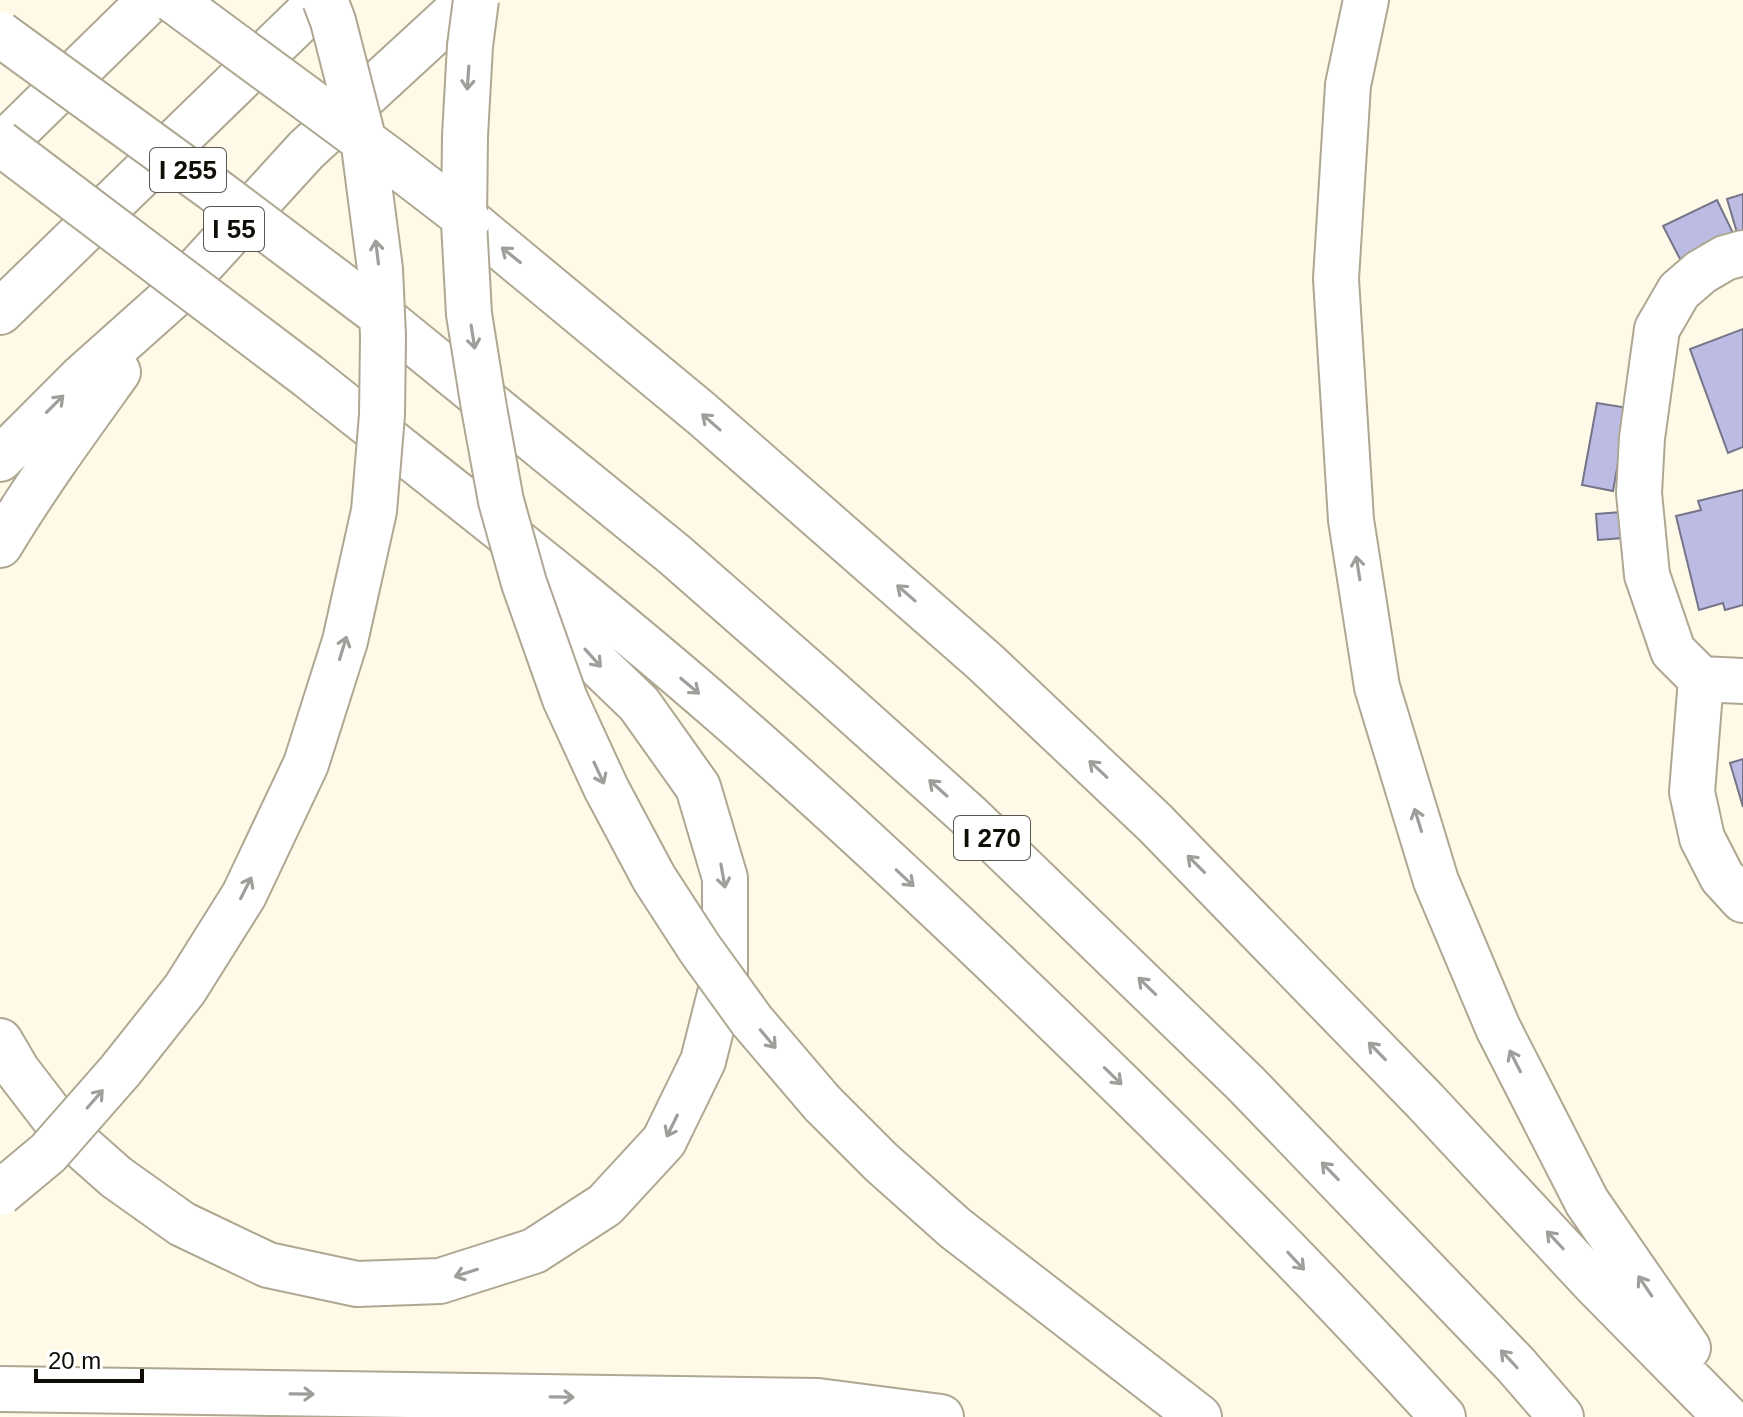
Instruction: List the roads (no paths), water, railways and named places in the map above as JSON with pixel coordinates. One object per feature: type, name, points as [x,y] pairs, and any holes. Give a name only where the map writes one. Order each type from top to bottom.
[{"type":"main road","points":[[150,0],[0,145],[308,376],[544,564],[721,712],[1020,986],[1284,1248],[1443,1417]]},
{"type":"main road","points":[[173,0],[468,220],[678,394],[985,662],[1155,823],[1726,1417]]},
{"type":"main road","points":[[0,312],[323,0],[333,21],[363,138],[380,269],[383,336],[382,415],[374,511],[345,641],[306,764],[244,895],[185,989],[120,1071],[48,1153],[0,1193]]},
{"type":"main road","name":"I 55","points":[[0,459],[81,378],[174,295],[306,150],[469,0]]},
{"type":"main road","points":[[476,0],[465,136],[464,223],[469,314],[484,408],[501,501],[524,583],[565,699],[606,788],[654,878],[700,949],[752,1021],[822,1103],[882,1163],[955,1228],[1199,1417]]},
{"type":"main road","points":[[1366,0],[1348,85],[1336,279],[1351,520],[1377,687],[1436,881],[1498,1028],[1587,1202],[1740,1417]]},
{"type":"main road","name":"I 255","points":[[0,34],[374,310]]},
{"type":"main road","points":[[1743,253],[1725,258],[1701,272],[1679,291],[1657,329],[1642,438],[1639,493],[1647,575],[1673,651],[1722,680],[1692,792],[1702,838],[1722,877],[1743,900]]},
{"type":"main road","points":[[0,545],[61,450],[174,295]]},
{"type":"main road","name":"I 270","points":[[374,310],[675,555],[968,815],[1246,1084],[1474,1321],[1561,1417]]},
{"type":"main road","points":[[0,1041],[17,1070],[63,1130],[116,1177],[182,1224],[268,1265],[357,1284],[440,1281],[534,1251],[605,1205],[664,1141],[703,1061],[725,974],[725,878],[698,787],[639,704],[585,652],[544,564]]},
{"type":"main road","points":[[0,1389],[818,1401],[941,1417]]}]
